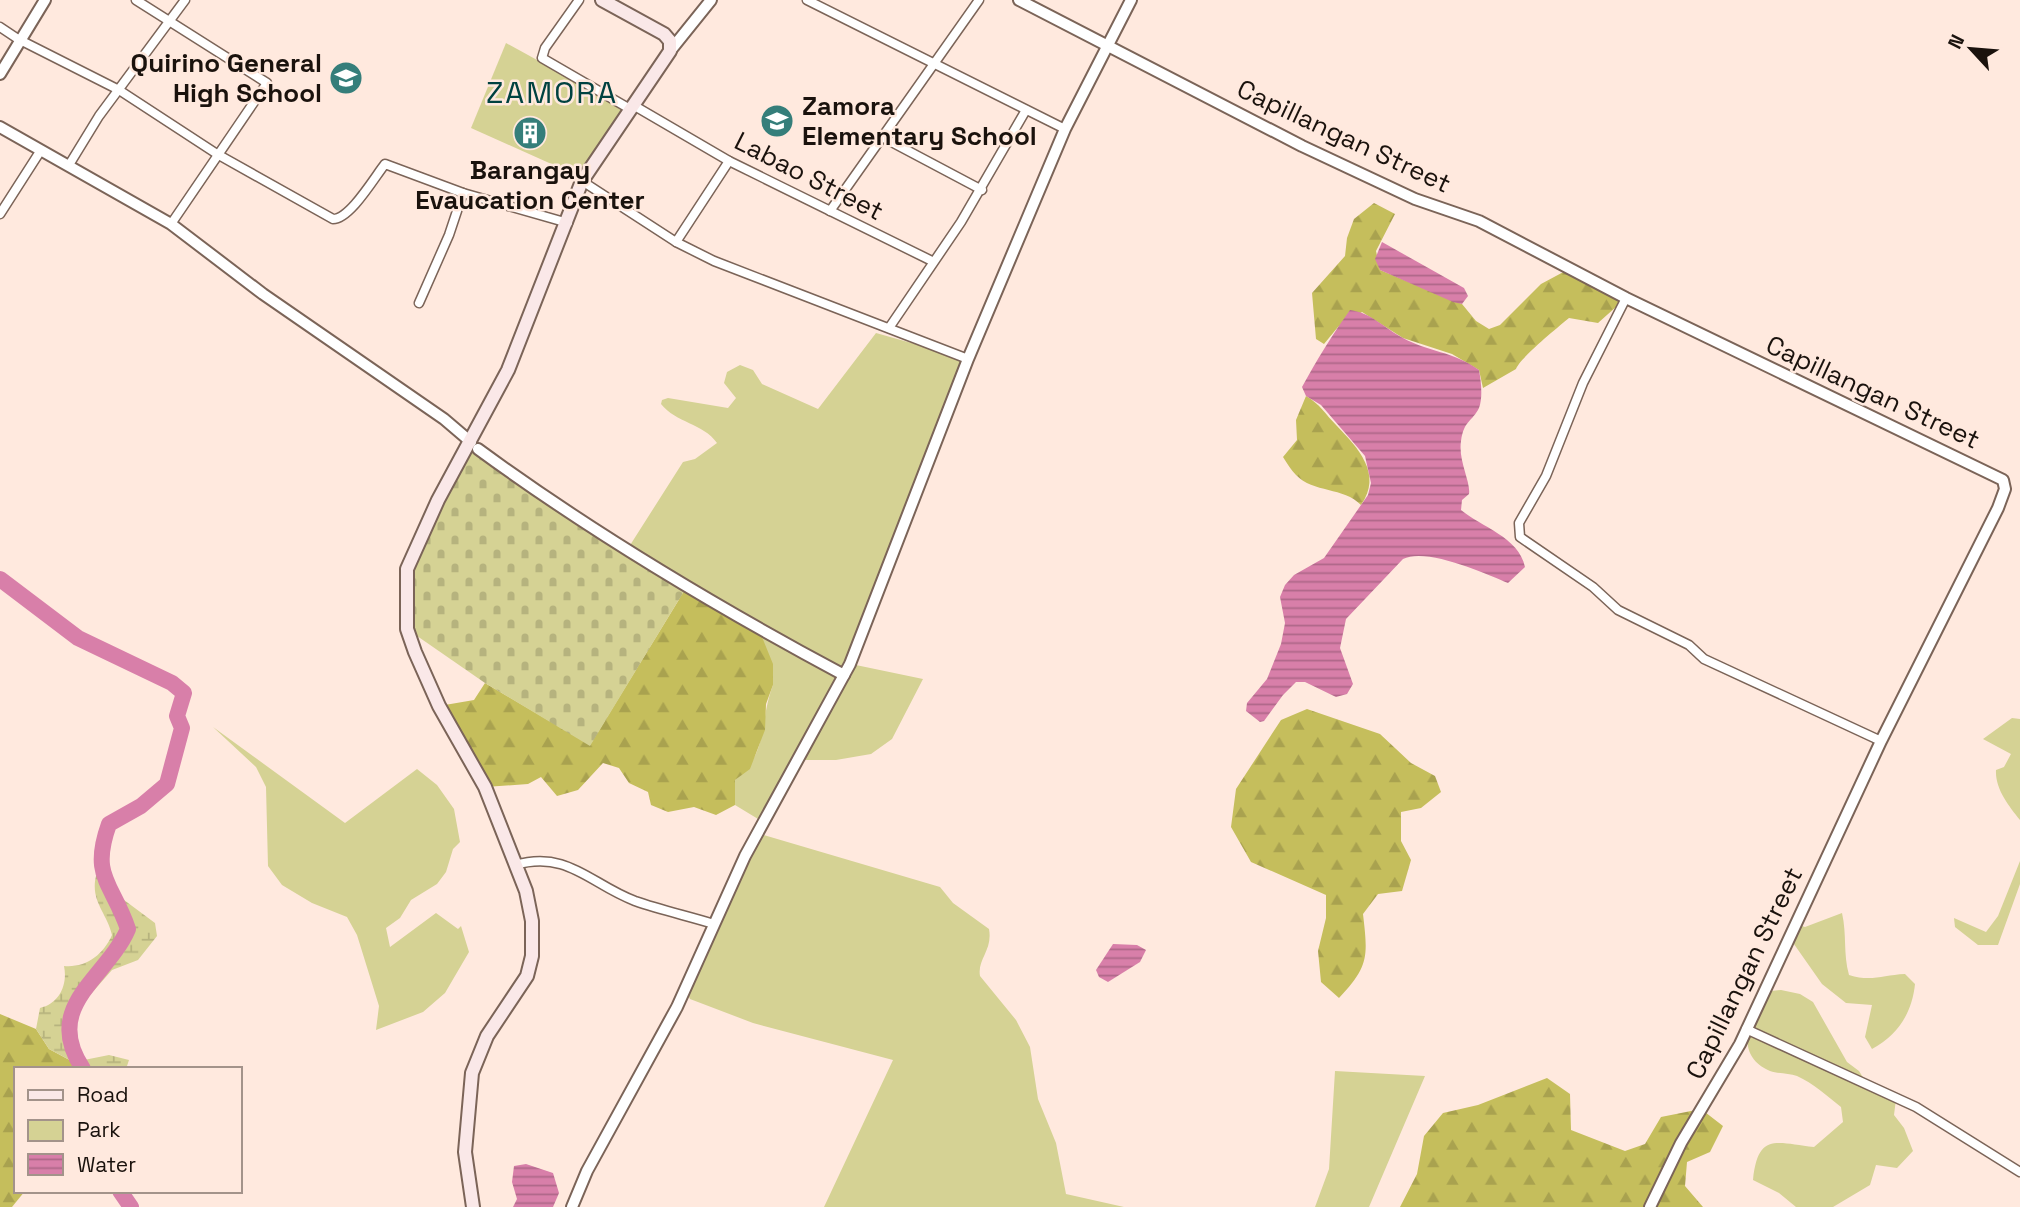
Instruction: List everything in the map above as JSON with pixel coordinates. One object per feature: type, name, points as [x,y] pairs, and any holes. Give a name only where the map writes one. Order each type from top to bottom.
[{"type":"main road","points":[[473,1207],[465,1152],[472,1073],[487,1036],[527,976],[532,956],[532,921],[526,891],[485,787],[439,706],[407,629],[407,569],[438,500],[474,445],[508,370],[568,223],[582,181],[670,51],[670,41],[664,34],[602,0]]},
{"type":"street","points":[[0,74],[18,39],[45,0]]},
{"type":"street","points":[[136,0],[267,83],[171,224]]},
{"type":"street","points":[[69,165],[186,0]]},
{"type":"street","name":"Labao Street","points":[[579,0],[545,48],[542,58],[729,161],[932,261]]},
{"type":"street","points":[[670,51],[711,0]]},
{"type":"street","points":[[807,0],[1065,129]]},
{"type":"street","points":[[830,211],[979,0]]},
{"type":"street","name":"Capillangan Street","points":[[1019,0],[1302,146],[1415,199],[1479,221],[1626,298],[2003,480],[2005,489],[1998,508],[1881,741],[1746,1029],[1681,1143],[1650,1207]]},
{"type":"street","points":[[572,1207],[587,1171],[677,1007],[757,833],[844,675],[866,629],[968,359],[1065,129],[1130,0]]},
{"type":"street","points":[[0,27],[18,39],[120,90],[217,154],[333,219],[342,217],[350,210],[385,164],[463,193],[568,223]]},
{"type":"street","points":[[889,328],[961,222],[1026,110]]},
{"type":"street","points":[[0,127],[171,224],[263,294],[444,419],[545,498],[666,576],[844,675]]},
{"type":"street","points":[[882,137],[981,189]]},
{"type":"street","points":[[0,214],[41,150]]},
{"type":"street","points":[[676,242],[729,161]]},
{"type":"street","points":[[582,181],[676,242],[764,282],[968,359]]},
{"type":"street","points":[[419,303],[449,235],[463,193]]},
{"type":"street","points":[[1626,298],[1583,383],[1546,476],[1519,523],[1520,537],[1593,587],[1630,618],[1689,645],[1713,663],[1881,741]]},
{"type":"street","points":[[515,865],[534,860],[572,867],[628,898],[714,924]]},
{"type":"street","points":[[1746,1029],[1916,1107],[2020,1172]]},
{"type":"green space","points":[[506,43],[628,110],[587,180],[471,128]]},
{"type":"green space","points":[[1374,203],[1395,214],[1376,251],[1380,270],[1462,304],[1476,321],[1489,329],[1500,325],[1541,284],[1569,269],[1626,298],[1598,323],[1569,318],[1531,351],[1516,369],[1483,388],[1479,370],[1452,354],[1403,338],[1362,312],[1338,327],[1324,344],[1316,339],[1312,293],[1345,256],[1347,238],[1354,219]]},
{"type":"green space","points":[[876,333],[968,359],[851,664],[923,679],[892,739],[871,754],[836,760],[798,760],[763,822],[735,805],[735,780],[746,770],[758,748],[773,685],[627,550],[683,462],[695,459],[717,443],[704,431],[667,410],[661,404],[662,400],[668,398],[728,408],[736,398],[724,383],[727,372],[740,365],[753,370],[762,384],[818,409]]},
{"type":"green space","points":[[1306,396],[1319,406],[1360,452],[1369,472],[1367,494],[1361,505],[1346,495],[1303,481],[1283,457],[1297,440],[1296,420]]},
{"type":"green space","points":[[471,442],[686,588],[590,746],[485,683],[407,629],[413,551]]},
{"type":"green space","points":[[686,588],[762,637],[773,664],[773,685],[766,704],[765,730],[750,769],[735,780],[735,805],[716,815],[694,807],[668,812],[651,805],[648,792],[629,783],[619,768],[603,763],[578,790],[557,796],[541,777],[528,784],[485,787],[439,706],[474,700],[485,683],[590,745]]},
{"type":"green space","points":[[1307,709],[1380,734],[1411,763],[1435,776],[1441,792],[1421,808],[1401,812],[1401,841],[1411,860],[1402,891],[1378,894],[1363,914],[1366,941],[1364,960],[1356,977],[1339,998],[1321,982],[1318,951],[1326,918],[1326,895],[1251,862],[1231,827],[1236,789],[1281,720]]},
{"type":"green space","points":[[2012,718],[2020,719],[2020,820],[2004,797],[1996,777],[1996,770],[2004,767],[2011,754],[1983,739]]},
{"type":"green space","points":[[213,727],[345,823],[417,769],[437,785],[454,809],[460,842],[453,849],[446,872],[437,884],[411,900],[400,918],[386,928],[390,947],[436,913],[458,929],[461,926],[469,952],[445,993],[423,1012],[376,1030],[379,1006],[357,935],[347,917],[312,903],[282,885],[268,866],[266,787],[256,767]]},
{"type":"green space","points":[[757,833],[940,887],[953,903],[989,929],[989,943],[981,964],[980,976],[1016,1020],[1030,1047],[1038,1099],[1056,1143],[1066,1194],[1124,1207],[824,1207],[893,1060],[753,1023],[690,999],[685,989]]},
{"type":"green space","points":[[2020,861],[2020,884],[1998,945],[1978,945],[1955,927],[1954,918],[1986,932],[1998,916]]},
{"type":"green space","points":[[96,876],[112,877],[120,897],[155,923],[157,936],[138,960],[112,970],[76,1015],[72,1043],[84,1060],[109,1055],[129,1060],[127,1067],[78,1067],[77,1064],[49,1049],[36,1029],[40,1008],[47,1006],[61,993],[65,980],[64,966],[80,965],[93,959],[104,949],[112,935],[97,900]]},
{"type":"green space","points":[[1842,913],[1849,975],[1871,978],[1905,974],[1915,984],[1911,1004],[1902,1022],[1889,1037],[1872,1049],[1865,1037],[1872,1005],[1846,1003],[1822,984],[1789,937],[1795,924],[1805,927]]},
{"type":"green space","points":[[1781,990],[1800,994],[1813,1002],[1847,1062],[1859,1071],[1869,1087],[1896,1099],[1894,1115],[1904,1128],[1913,1151],[1897,1168],[1876,1165],[1870,1185],[1833,1207],[1796,1207],[1779,1193],[1753,1180],[1755,1165],[1764,1147],[1779,1143],[1814,1147],[1843,1122],[1841,1107],[1814,1086],[1797,1076],[1770,1071],[1758,1064],[1751,1055],[1748,1046],[1750,1024],[1763,992]]},
{"type":"green space","points":[[0,1014],[36,1029],[49,1049],[77,1064],[78,1067],[14,1067],[14,1193],[23,1193],[12,1207],[0,1207]]},
{"type":"green space","points":[[1335,1071],[1425,1076],[1369,1207],[1315,1207],[1329,1169]]},
{"type":"green space","points":[[1547,1078],[1570,1094],[1571,1130],[1625,1151],[1645,1144],[1661,1117],[1701,1109],[1723,1126],[1710,1152],[1687,1162],[1685,1186],[1703,1207],[1400,1207],[1417,1174],[1424,1136],[1443,1113],[1478,1105]]},
{"type":"water","points":[[1382,242],[1464,288],[1468,296],[1462,304],[1453,302],[1380,270],[1375,259]]},
{"type":"water","points":[[1350,310],[1371,318],[1412,343],[1460,359],[1479,370],[1479,408],[1464,429],[1461,441],[1461,456],[1469,494],[1462,500],[1461,510],[1507,540],[1521,557],[1525,567],[1508,583],[1440,559],[1413,556],[1403,559],[1346,619],[1340,648],[1353,684],[1347,694],[1336,697],[1305,682],[1296,682],[1264,721],[1260,722],[1246,711],[1247,703],[1267,679],[1281,644],[1285,623],[1280,597],[1285,585],[1294,575],[1324,558],[1368,495],[1371,483],[1365,456],[1321,405],[1306,396],[1302,387]]},
{"type":"water","points":[[1113,944],[1137,945],[1146,950],[1140,962],[1108,982],[1099,977],[1096,970]]},
{"type":"water","points":[[526,1164],[553,1173],[559,1193],[553,1207],[513,1207],[517,1199],[512,1182],[514,1166]]},
{"type":"waterway","points":[[0,579],[78,638],[172,683],[184,693],[177,716],[182,728],[167,784],[141,806],[109,824],[104,842],[102,868],[105,879],[128,929],[73,1010],[69,1027],[72,1047],[82,1067]]},
{"type":"waterway","points":[[121,1193],[131,1207]]},
{"type":"place","name":"Quirino General High School","points":[[346,78]]},
{"type":"place","name":"Zamora Elementary School","points":[[777,121]]},
{"type":"place","name":"Barangay Evaucation Center","points":[[530,133]]},
{"type":"district","name":"ZAMORA","points":[[552,92]]}]
